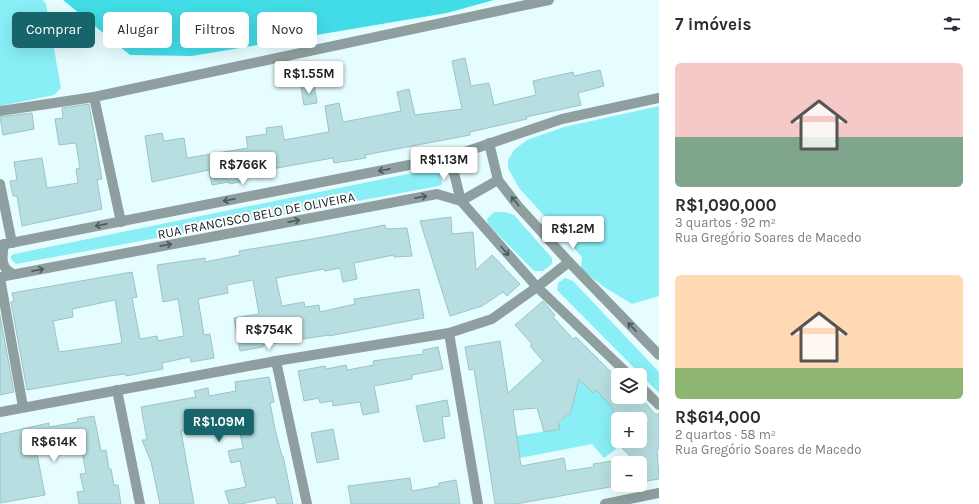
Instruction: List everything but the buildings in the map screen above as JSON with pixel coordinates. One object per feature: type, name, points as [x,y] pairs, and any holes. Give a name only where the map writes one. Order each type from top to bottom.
[{"type":"street","points":[[0,111],[94,97],[549,0]]},
{"type":"street","points":[[94,97],[121,222]]},
{"type":"street","name":"RUA FRANCISCO BELO DE OLIVEIRA","points":[[5,244],[450,157],[562,119],[659,98]]},
{"type":"street","points":[[489,143],[498,180],[518,206],[569,262],[659,355]]},
{"type":"street","points":[[450,157],[461,201],[537,287],[622,368]]},
{"type":"street","points":[[461,201],[498,180]]},
{"type":"street","points":[[0,184],[5,244],[2,258],[3,265],[7,272],[13,274]]},
{"type":"street","name":"RUA FRANCISCO BELO DE OLIVEIRA","points":[[0,277],[437,194],[461,201]]},
{"type":"street","points":[[0,412],[276,361],[449,333],[492,319],[569,262]]},
{"type":"street","points":[[0,277],[23,408]]},
{"type":"street","points":[[449,333],[478,504]]},
{"type":"street","points":[[276,361],[307,504]]},
{"type":"street","points":[[116,390],[140,504]]},
{"type":"street","points":[[647,393],[659,405]]},
{"type":"street","points":[[605,504],[659,493]]},
{"type":"shaded area","points":[[0,0],[43,0],[46,4],[47,12],[12,12],[12,48],[54,48],[61,88],[54,95],[0,106]]},
{"type":"shaded area","points":[[63,0],[494,0],[447,13],[317,35],[317,12],[257,12],[257,45],[249,46],[249,12],[180,12],[180,48],[239,48],[192,56],[130,55],[121,48],[172,48],[172,12],[103,12],[103,33],[95,26],[95,12],[78,12]]},
{"type":"shaded area","points":[[659,106],[659,296],[632,304],[604,287],[581,269],[582,257],[519,188],[508,168],[508,160],[514,150],[527,140],[564,127]]},
{"type":"shaded area","points":[[437,168],[439,170],[442,184],[439,186],[16,264],[11,259],[11,256],[14,254]]},
{"type":"shaded area","points":[[494,212],[505,212],[514,215],[552,258],[552,264],[543,271],[534,271],[488,224],[487,219]]},
{"type":"shaded area","points":[[565,278],[573,281],[659,372],[659,393],[647,381],[647,368],[634,368],[557,290],[558,283]]},
{"type":"shaded area","points":[[579,379],[593,393],[596,390],[609,403],[611,401],[611,404],[613,404],[616,412],[611,412],[611,448],[617,448],[604,458],[592,444],[520,458],[516,436],[559,429],[558,424],[571,412]]}]
